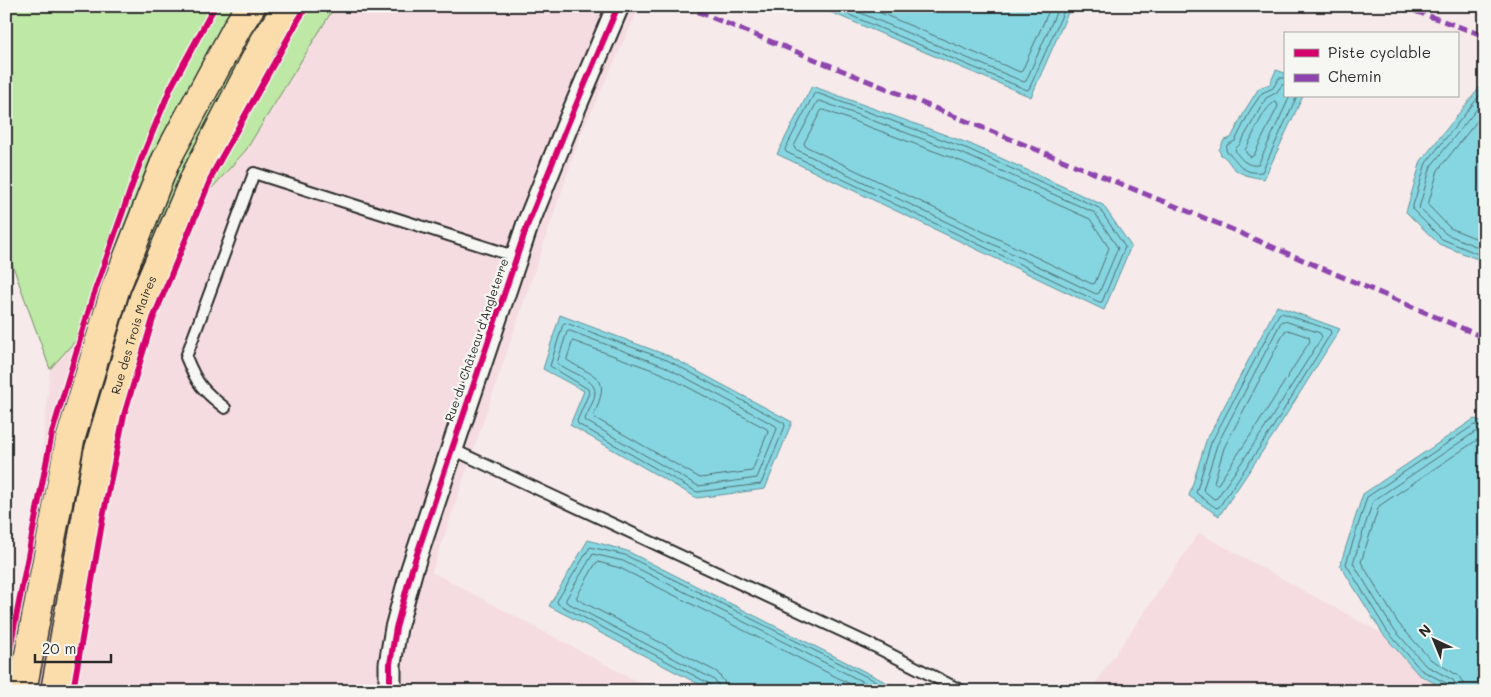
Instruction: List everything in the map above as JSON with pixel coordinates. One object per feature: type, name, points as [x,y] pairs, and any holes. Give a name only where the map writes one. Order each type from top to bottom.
[{"type":"main road","points":[[22,691],[70,440],[115,290],[166,160],[238,26],[251,6]]},
{"type":"main road","name":"Rue des Trois Maires","points":[[54,691],[98,453],[144,298],[196,175],[265,41],[288,6]]},
{"type":"street","name":"Rue du Château d'Angleterre","points":[[390,691],[390,664],[396,628],[412,569],[527,226],[618,6]]},
{"type":"lane","points":[[225,408],[207,394],[195,379],[186,357],[254,173],[517,257]]},
{"type":"lane","points":[[452,449],[878,648],[962,691]]},
{"type":"shaded area","points":[[335,6],[640,6],[581,134],[432,572],[655,691],[21,691],[50,369],[246,150]]},
{"type":"shaded area","points":[[1199,533],[1383,634],[1418,674],[1449,691],[1090,691]]},
{"type":"green space","points":[[6,6],[335,6],[246,150],[50,369],[6,247]]},
{"type":"water","points":[[816,6],[1071,6],[1031,97]]},
{"type":"water","points":[[1276,70],[1284,73],[1284,98],[1302,98],[1264,179],[1239,172],[1221,155],[1219,150],[1224,140],[1231,138],[1259,88],[1270,84]]},
{"type":"water","points":[[1485,81],[1485,262],[1439,244],[1406,212],[1421,161]]},
{"type":"water","points":[[812,86],[970,144],[1103,205],[1131,246],[1104,310],[777,154]]},
{"type":"water","points":[[1277,306],[1340,329],[1274,434],[1219,516],[1189,496],[1206,441]]},
{"type":"water","points":[[560,315],[669,356],[792,422],[765,489],[697,498],[570,425],[584,391],[543,369]]},
{"type":"water","points":[[1474,419],[1485,422],[1485,691],[1449,691],[1418,674],[1383,634],[1340,565],[1363,494]]},
{"type":"water","points":[[588,540],[627,551],[903,691],[712,691],[549,606]]},
{"type":"marked path","points":[[684,6],[1219,224],[1485,338]]},
{"type":"marked path","points":[[1401,6],[1485,36]]},
{"type":"cycle path","points":[[6,669],[52,433],[93,296],[141,160],[171,87],[215,6]]},
{"type":"cycle path","points":[[73,691],[103,517],[124,415],[153,319],[214,171],[307,6]]},
{"type":"cycle path","points":[[390,691],[390,664],[396,628],[412,569],[527,226],[618,6]]}]
